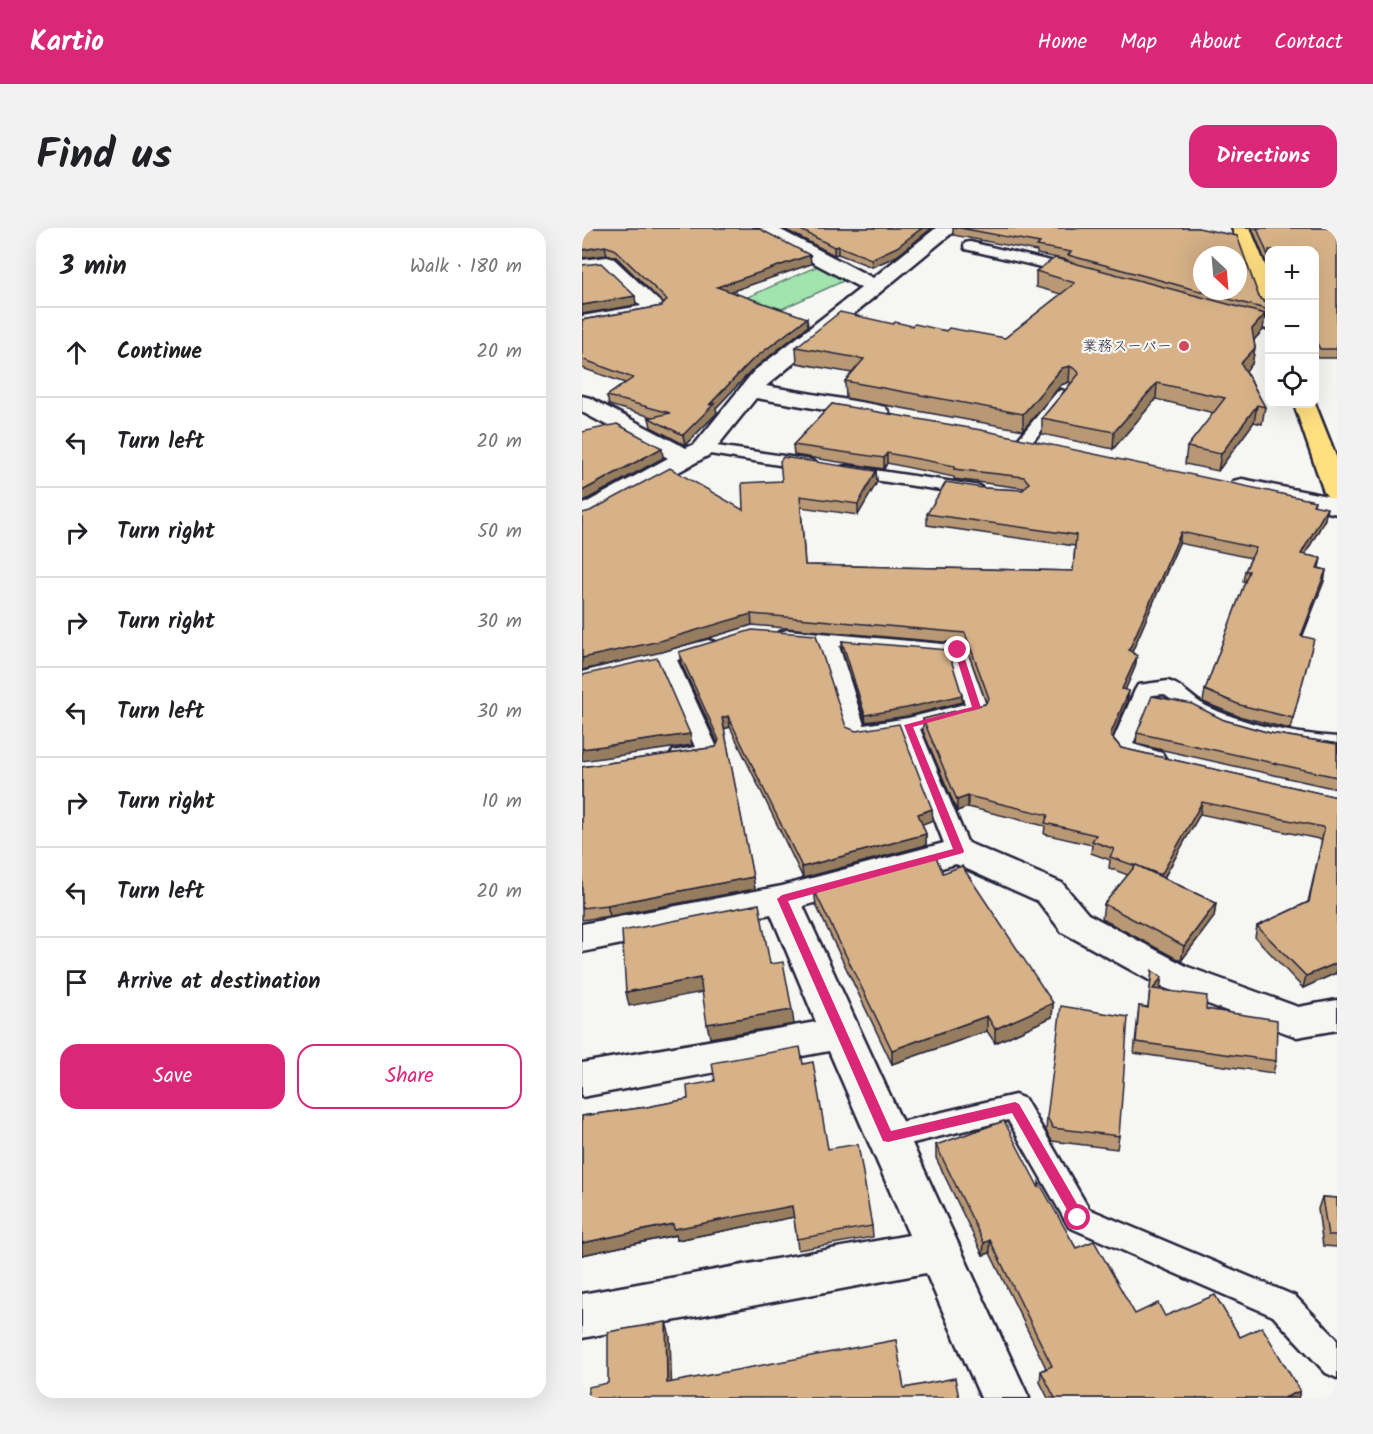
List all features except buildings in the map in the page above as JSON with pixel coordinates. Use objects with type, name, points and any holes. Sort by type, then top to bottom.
[{"type":"main road","points":[[1237,233],[1267,300]]},
{"type":"main road","points":[[1306,408],[1337,490]]},
{"type":"street","points":[[762,228],[875,286]]},
{"type":"street","points":[[582,515],[695,453],[762,376],[931,239],[949,228]]},
{"type":"street","points":[[582,266],[607,263],[656,309],[582,322]]},
{"type":"street","points":[[752,390],[901,416]]},
{"type":"street","points":[[582,403],[611,419],[695,453]]},
{"type":"street","points":[[582,427],[611,419]]},
{"type":"street","points":[[1221,482],[1337,506]]},
{"type":"street","points":[[582,938],[782,899],[959,851],[1050,892],[1075,923],[1175,977],[1296,1022],[1337,1015]]},
{"type":"street","points":[[782,899],[1005,1398]]},
{"type":"street","points":[[582,1080],[840,1033]]},
{"type":"street","points":[[582,1316],[940,1250]]},
{"type":"lane","points":[[970,246],[1089,275]]},
{"type":"lane","points":[[1226,312],[1265,325]]},
{"type":"lane","points":[[1025,441],[1068,389]]},
{"type":"lane","points":[[695,453],[994,492]]},
{"type":"lane","points":[[763,634],[958,650],[977,708],[908,725],[856,733],[827,640]]},
{"type":"lane","points":[[582,678],[731,640]]},
{"type":"lane","points":[[662,759],[708,752],[667,658]]},
{"type":"lane","points":[[1171,762],[1128,752],[1122,745],[1145,690],[1168,687],[1195,710],[1243,726],[1313,743],[1337,744]]},
{"type":"lane","points":[[908,725],[959,851]]},
{"type":"lane","points":[[888,1137],[1015,1107],[1078,1218],[1284,1306],[1337,1362]]},
{"type":"green space","points":[[820,265],[852,277],[773,313],[741,300]]},
{"type":"place","name":"業務スーパー","points":[[1184,346]]},
{"type":"route","points":[[958,650],[977,708],[908,725],[959,851],[782,899],[888,1137],[1015,1107],[1078,1218]]}]
